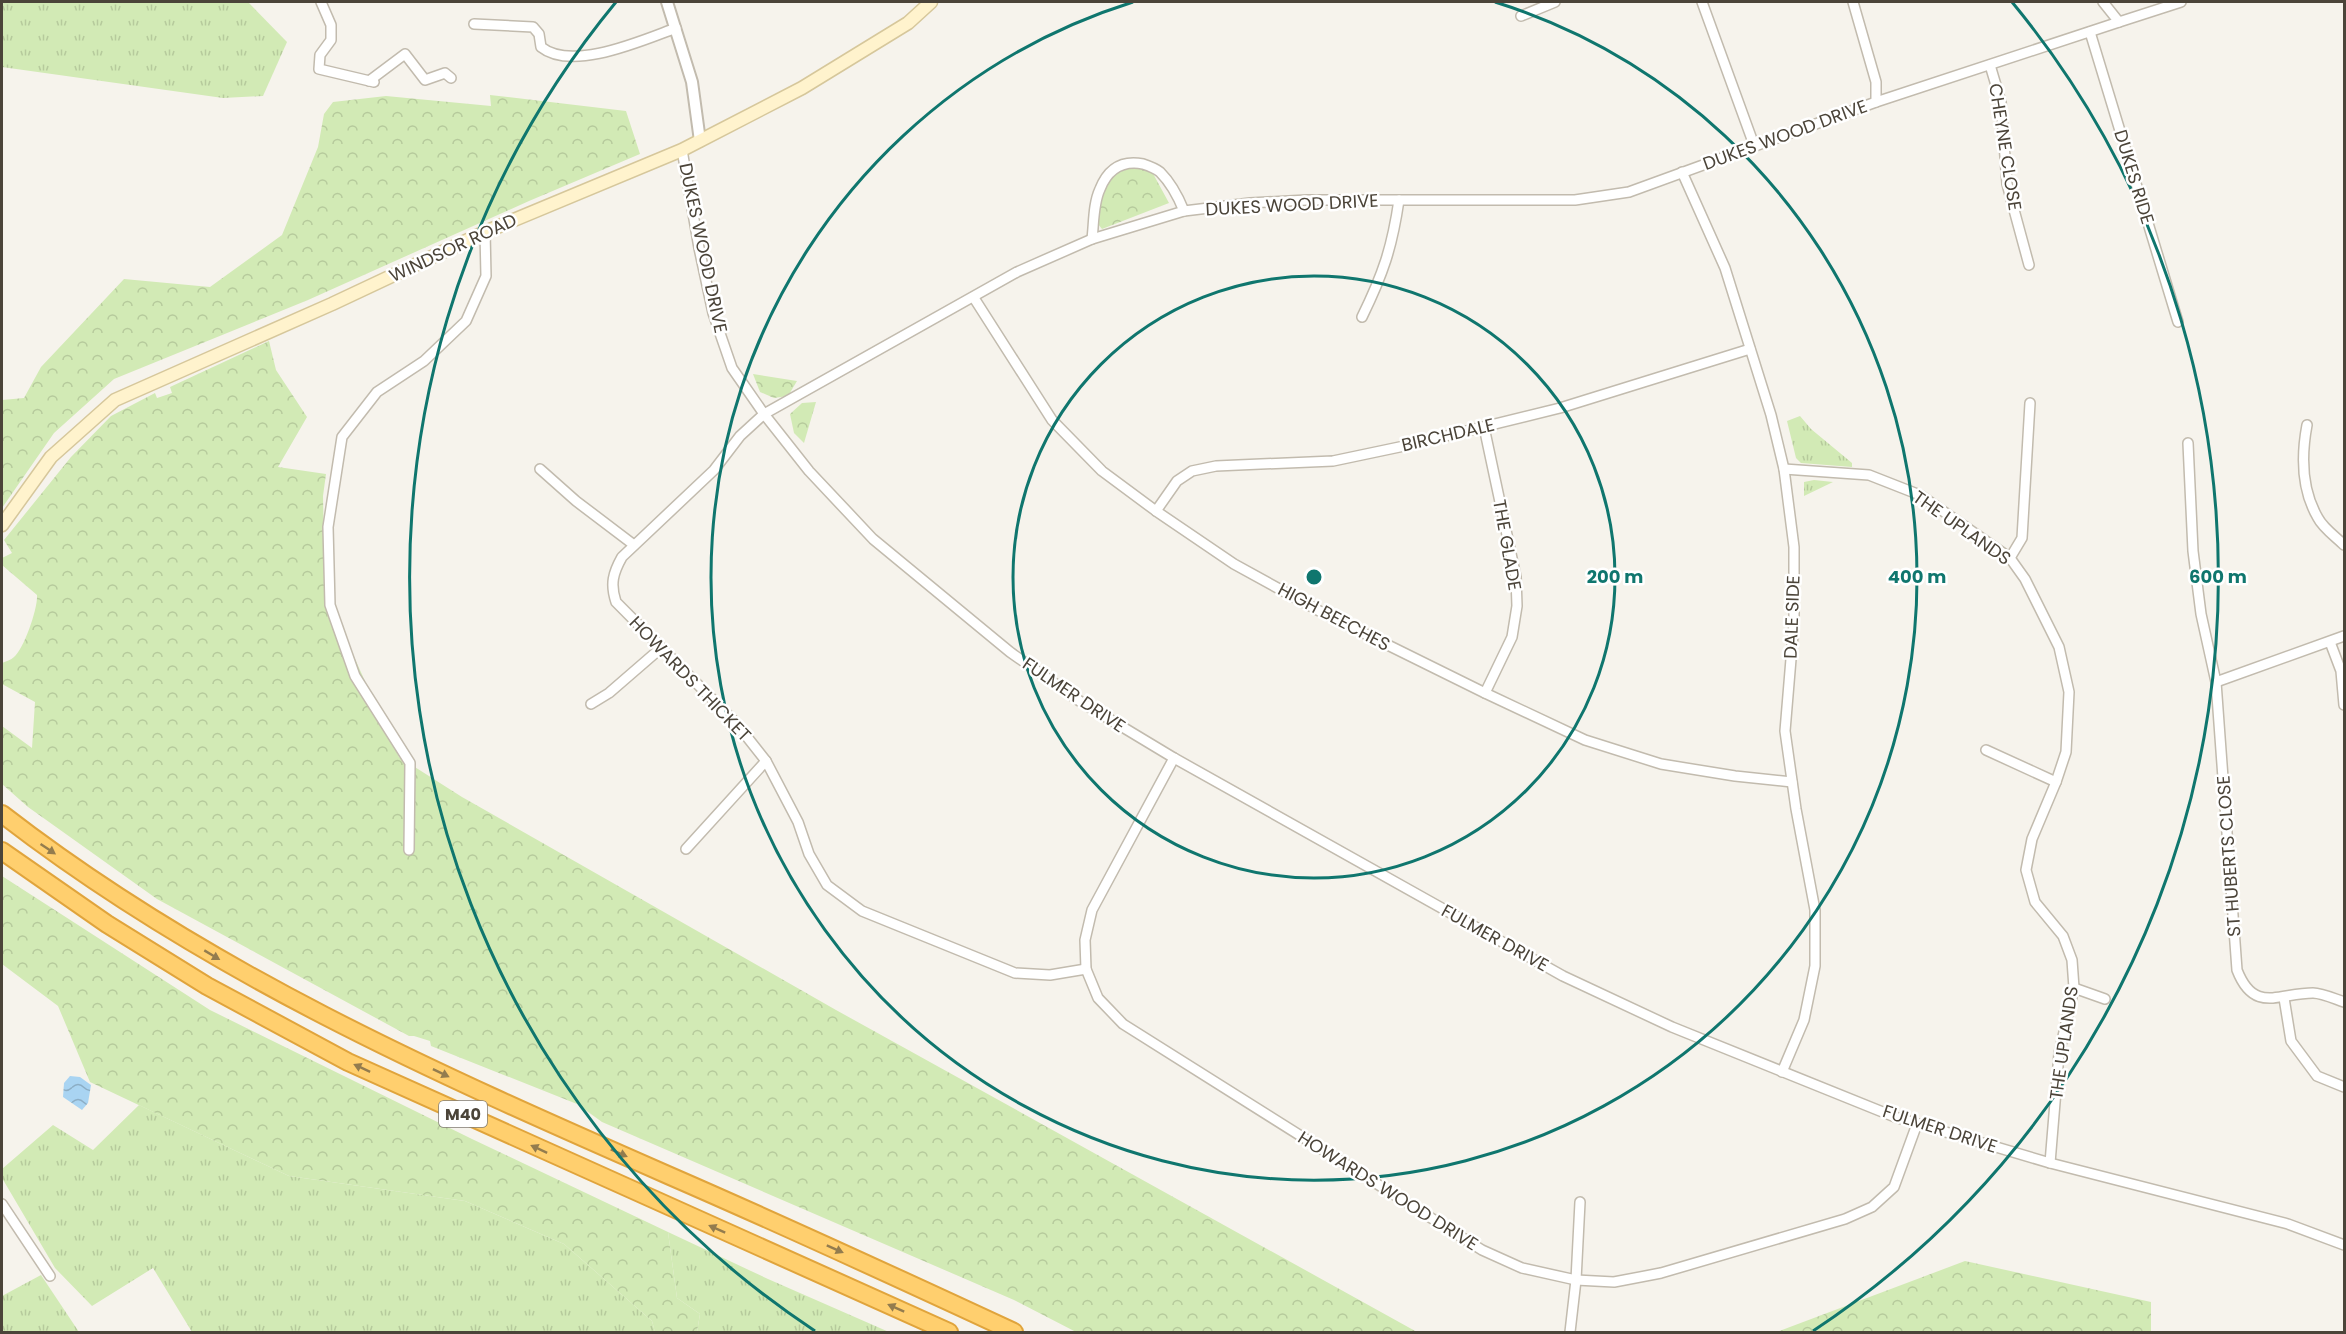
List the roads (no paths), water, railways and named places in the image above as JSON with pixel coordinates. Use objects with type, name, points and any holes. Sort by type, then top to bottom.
[{"type":"highway","name":"M40","points":[[2,814],[133,907],[220,960],[323,1017],[473,1089],[782,1225],[1014,1332]]},
{"type":"highway","name":"M40","points":[[2,850],[107,924],[207,986],[348,1062],[949,1332]]},
{"type":"main road","name":"WINDSOR ROAD","points":[[2,525],[51,457],[115,399],[332,304],[485,232],[682,150],[802,88],[908,23],[931,2]]},
{"type":"street","points":[[322,2],[331,25],[331,40],[320,55],[319,69],[371,81],[405,54],[425,80],[445,73],[451,78]]},
{"type":"street","points":[[667,2],[692,82],[700,141]]},
{"type":"street","points":[[1521,16],[1555,2]]},
{"type":"street","points":[[1702,2],[1754,145]]},
{"type":"street","points":[[1853,2],[1876,82],[1876,102]]},
{"type":"street","points":[[2103,2],[2119,22]]},
{"type":"street","name":"DUKES WOOD DRIVE","points":[[682,150],[713,313],[732,368],[764,414],[1017,272],[1092,239],[1184,211],[1261,202],[1575,200],[1629,192],[1876,102],[2181,2]]},
{"type":"street","points":[[474,24],[533,27],[539,34],[541,47],[548,53],[572,55],[595,55],[676,28]]},
{"type":"street","name":"DUKES RIDE","points":[[2090,32],[2178,322]]},
{"type":"street","name":"CHEYNE CLOSE","points":[[1990,65],[2001,102],[2007,184],[2029,265]]},
{"type":"street","points":[[1092,239],[1095,204],[1099,190],[1107,175],[1116,166],[1127,162],[1158,170],[1176,192],[1184,211]]},
{"type":"street","name":"DALE SIDE","points":[[1682,172],[1725,268],[1771,415],[1784,469],[1794,547],[1794,623],[1785,731],[1815,910],[1815,966],[1804,1020],[1782,1072]]},
{"type":"street","points":[[1362,317],[1381,278],[1393,240],[1399,200]]},
{"type":"street","points":[[409,850],[410,763],[355,676],[330,604],[328,527],[342,437],[376,392],[424,361],[466,321],[486,276],[485,232]]},
{"type":"street","name":"HIGH BEECHES","points":[[974,298],[1052,420],[1102,471],[1234,564],[1323,613],[1585,740],[1661,764],[1735,776],[1792,782]]},
{"type":"street","name":"BIRCHDALE","points":[[1156,511],[1177,482],[1192,471],[1216,466],[1333,461],[1560,408],[1750,349]]},
{"type":"street","points":[[2010,558],[2022,538],[2030,403]]},
{"type":"street","name":"HOWARDS THICKET","points":[[764,414],[740,436],[714,470],[622,557],[613,573],[611,589],[616,602],[736,723],[766,761],[798,822],[809,854],[827,885],[862,911],[1015,974],[1050,975],[1086,969]]},
{"type":"street","name":"FULMER DRIVE","points":[[764,414],[809,471],[873,539],[1010,652],[1081,702],[1174,758],[1563,976],[1672,1028],[1917,1124],[2050,1163],[2288,1224],[2344,1245]]},
{"type":"street","points":[[2307,425],[2303,448],[2304,479],[2318,519],[2344,545]]},
{"type":"street","name":"THE GLADE","points":[[1484,427],[1516,577],[1517,606],[1512,637],[1485,693]]},
{"type":"street","name":"ST HUBERTS CLOSE","points":[[2188,443],[2193,551],[2201,614],[2217,682],[2237,970],[2248,991],[2263,998],[2284,998],[2314,992],[2344,1002]]},
{"type":"street","points":[[540,469],[576,501],[634,545]]},
{"type":"street","name":"THE UPLANDS","points":[[1784,469],[1869,475],[1920,495],[2010,558],[2025,579],[2059,647],[2069,692],[2066,752],[2032,838],[2026,870],[2035,902],[2062,936],[2072,960],[2074,988],[2059,1054],[2050,1163]]},
{"type":"street","points":[[2217,682],[2344,636]]},
{"type":"street","points":[[2330,642],[2341,671],[2344,705]]},
{"type":"street","points":[[591,704],[609,693],[661,648]]},
{"type":"street","points":[[1986,750],[2056,782]]},
{"type":"street","name":"HOWARDS WOOD DRIVE","points":[[1174,758],[1092,910],[1084,940],[1086,969],[1098,998],[1123,1024],[1482,1250],[1522,1268],[1576,1280],[1614,1282],[1661,1273],[1845,1219],[1872,1208],[1894,1187],[1917,1124]]},
{"type":"street","points":[[686,849],[766,761]]},
{"type":"street","points":[[2074,988],[2104,999]]},
{"type":"street","points":[[2284,998],[2292,1041],[2317,1076],[2344,1087]]},
{"type":"street","points":[[1570,1332],[1576,1280],[1580,1202]]},
{"type":"street","points":[[2,1204],[50,1275]]},
{"type":"water","points":[[70,1076],[80,1077],[91,1085],[88,1103],[82,1110],[63,1097],[64,1083]]}]
